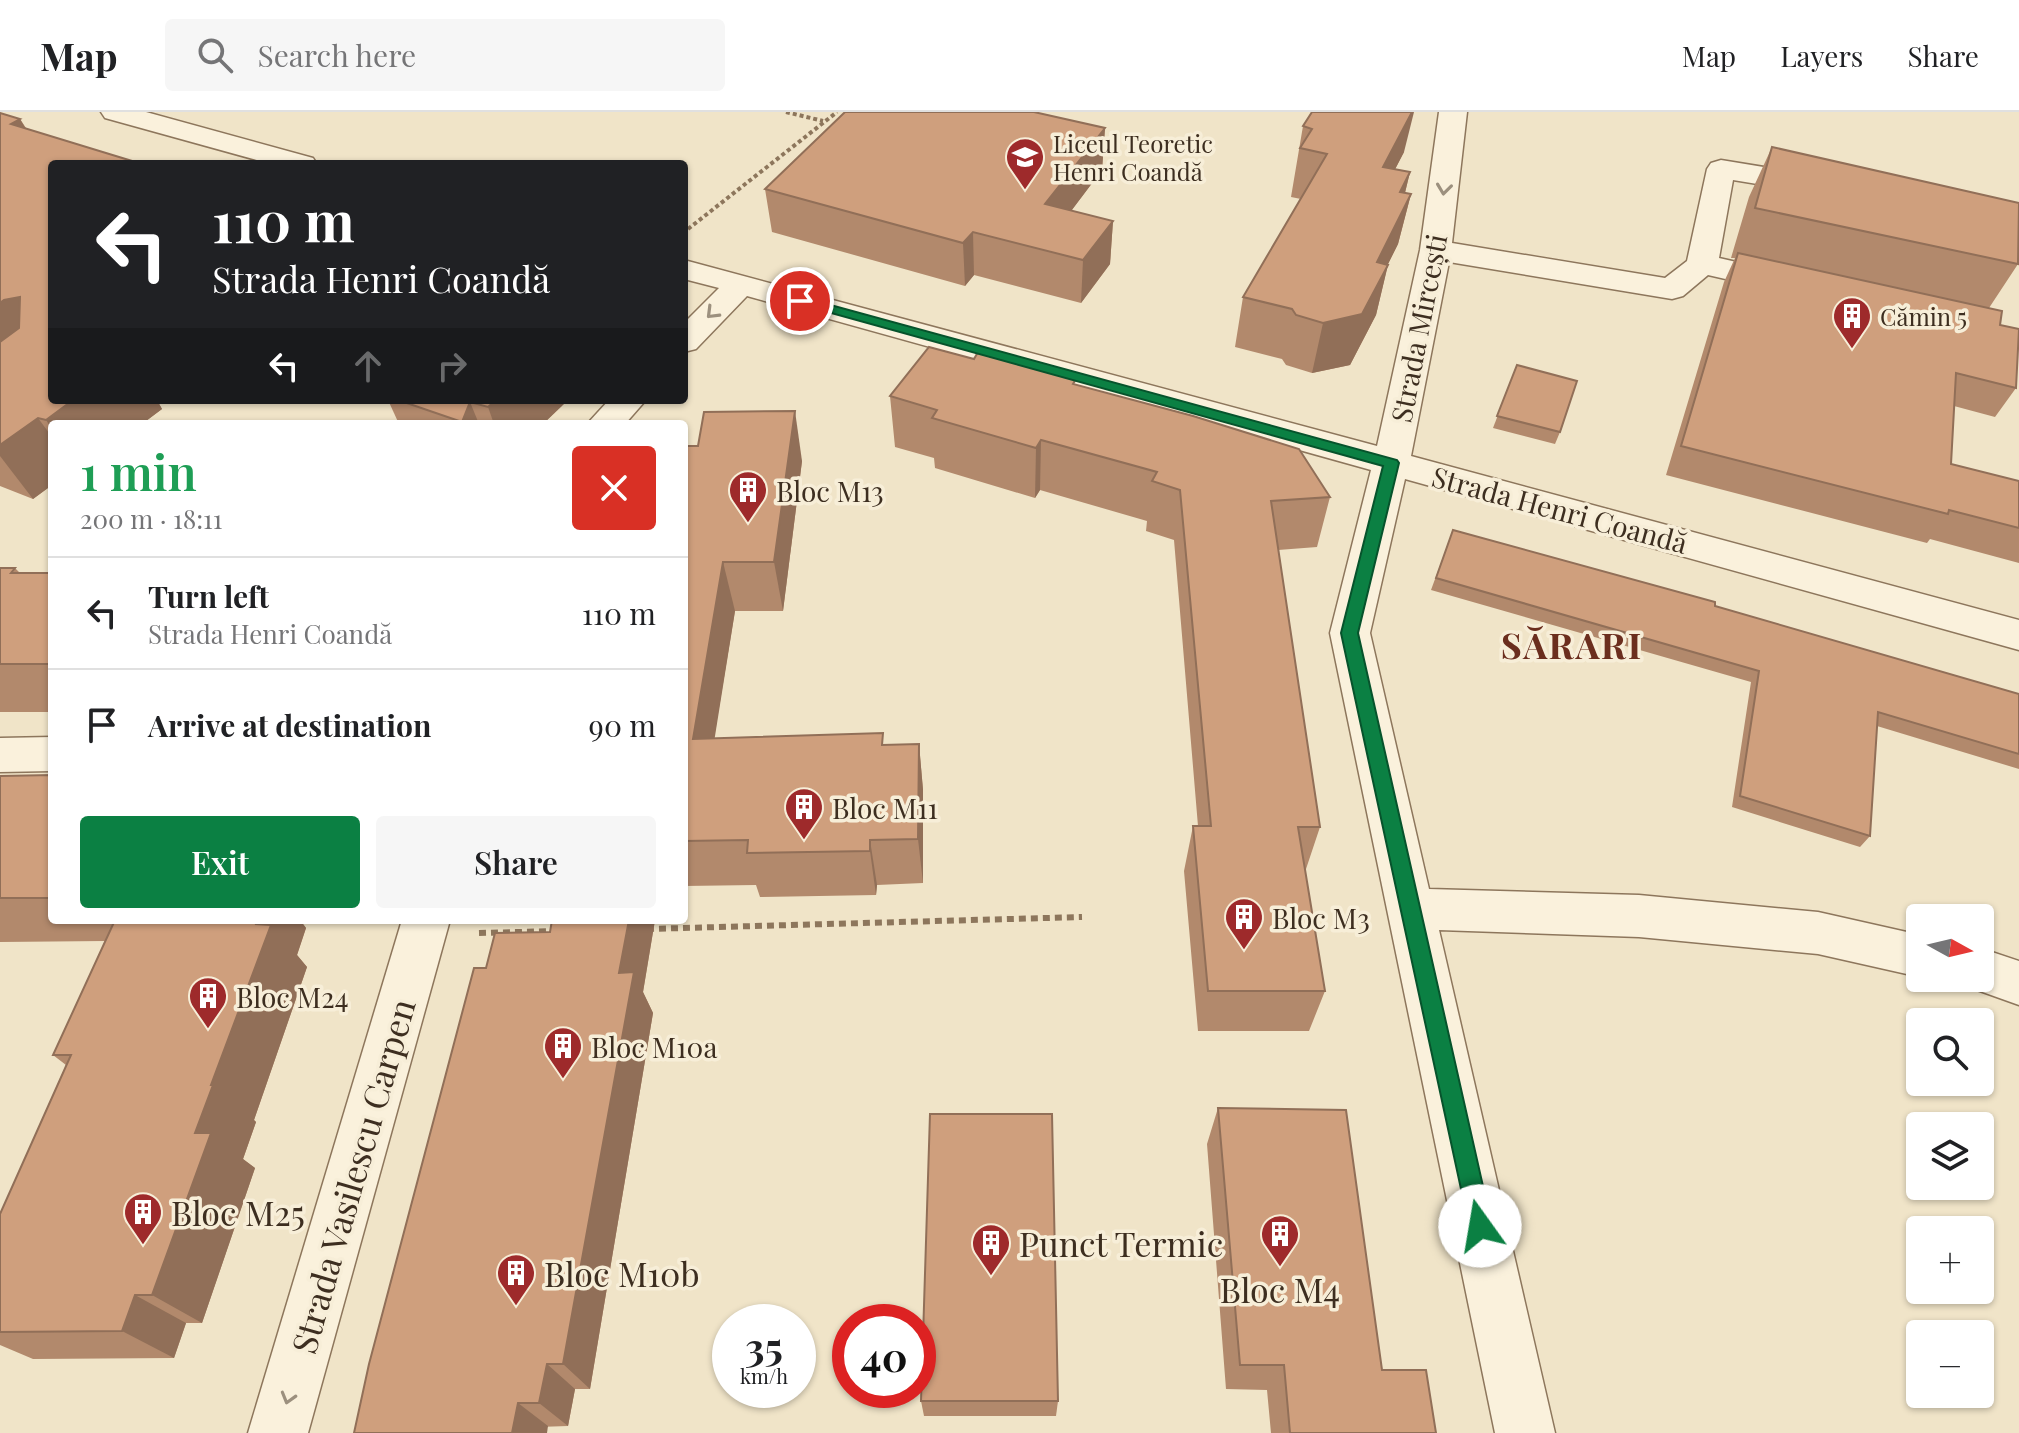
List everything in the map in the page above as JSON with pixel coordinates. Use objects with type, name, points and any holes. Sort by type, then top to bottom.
[{"type":"street","points":[[115,112],[289,160]]},
{"type":"street","points":[[224,142],[235,112]]},
{"type":"street","name":"Strada Mircești","points":[[1453,112],[1436,250],[1391,463],[1350,633],[1525,1433]]},
{"type":"street","points":[[1436,250],[1672,289],[1702,264],[1721,169],[1846,189]]},
{"type":"street","points":[[1702,264],[1823,291]]},
{"type":"street","name":"Strada Henri Coandă","points":[[688,270],[2019,635]]},
{"type":"street","points":[[688,338],[741,284]]},
{"type":"street","points":[[609,420],[625,404]]},
{"type":"street","points":[[0,755],[48,754]]},
{"type":"street","points":[[1410,908],[1505,914],[1639,916],[1818,933],[1906,953]]},
{"type":"street","name":"Strada Vasilescu Carpen","points":[[278,1433],[424,927]]},
{"type":"street","points":[[1994,975],[2019,983]]},
{"type":"path","points":[[786,112],[824,122]]},
{"type":"path","points":[[688,229],[837,112]]},
{"type":"path","points":[[642,929],[1082,917]]},
{"type":"path","points":[[424,927],[563,931]]},
{"type":"building","points":[[845,112],[1034,112],[1105,128],[1045,204],[1113,221],[1083,260],[973,232],[963,243],[765,189]]},
{"type":"building","points":[[1312,112],[1412,112],[1383,167],[1410,172],[1400,192],[1411,194],[1377,262],[1388,265],[1362,314],[1323,323],[1296,315],[1292,309],[1243,297],[1327,154],[1300,148],[1312,129],[1303,126]]},
{"type":"building","points":[[0,113],[20,119],[11,124],[129,160],[48,160],[48,404],[68,404],[46,420],[38,418],[0,445],[0,342],[19,328],[20,297],[0,303]]},
{"type":"building","points":[[1772,147],[2019,203],[2018,264],[1755,208]]},
{"type":"building","points":[[1738,253],[2002,311],[2000,325],[2019,329],[2016,388],[1956,373],[1951,464],[2019,481],[2019,528],[1949,510],[1948,514],[1681,446]]},
{"type":"building","points":[[929,347],[974,359],[978,352],[1076,379],[1073,384],[1193,416],[1299,449],[1330,497],[1271,501],[1320,827],[1298,827],[1325,991],[1208,991],[1193,826],[1211,826],[1180,490],[1152,481],[1157,472],[1041,440],[1036,448],[932,418],[937,410],[890,396]]},
{"type":"building","points":[[1517,365],[1577,381],[1560,432],[1497,416]]},
{"type":"building","points":[[410,404],[469,404],[463,420]]},
{"type":"building","points":[[795,411],[774,562],[723,562],[693,739],[883,733],[882,745],[919,744],[918,839],[870,840],[870,851],[747,853],[748,840],[688,841],[688,446],[698,446],[704,412]]},
{"type":"building","points":[[1453,530],[1715,602],[1715,606],[2019,694],[2019,754],[1878,712],[1870,836],[1740,796],[1759,671],[1436,578]]},
{"type":"building","points":[[0,568],[15,568],[11,573],[48,573],[48,664],[0,664]]},
{"type":"building","points":[[48,775],[48,898],[0,898],[0,776]]},
{"type":"building","points":[[113,924],[271,925],[195,1133],[211,1133],[152,1295],[135,1295],[122,1331],[0,1332],[0,1214],[71,1055],[53,1055]]},
{"type":"building","points":[[551,924],[628,924],[619,973],[634,972],[563,1364],[547,1364],[539,1403],[518,1403],[512,1433],[354,1433],[369,1364],[474,968],[486,968],[495,933],[550,932]]},
{"type":"building","points":[[1218,1108],[1346,1110],[1382,1370],[1426,1370],[1436,1433],[1290,1433],[1284,1365],[1240,1365]]},
{"type":"building","name":"Punct Termic","points":[[930,1114],[1052,1114],[1058,1401],[936,1401],[936,1304],[924,1304]]},
{"type":"place","name":"Liceul Teoretic Henri Coandă","points":[[1025,191]]},
{"type":"place","name":"Cămin 5","points":[[1852,350]]},
{"type":"place","name":"Bloc M13","points":[[748,524]]},
{"type":"place","name":"Bloc M11","points":[[804,841]]},
{"type":"place","name":"Bloc M3","points":[[1244,951]]},
{"type":"place","name":"Bloc M24","points":[[208,1030]]},
{"type":"place","name":"Bloc M10a","points":[[563,1080]]},
{"type":"place","name":"Bloc M25","points":[[143,1246]]},
{"type":"place","name":"Bloc M4","points":[[1280,1268]]},
{"type":"place","name":"Punct Termic","points":[[991,1277]]},
{"type":"place","name":"Bloc M10b","points":[[516,1307]]},
{"type":"district","name":"SĂRARI","points":[[1572,644]]},
{"type":"route","points":[[800,301],[1391,463],[1350,633],[1480,1226]]}]
